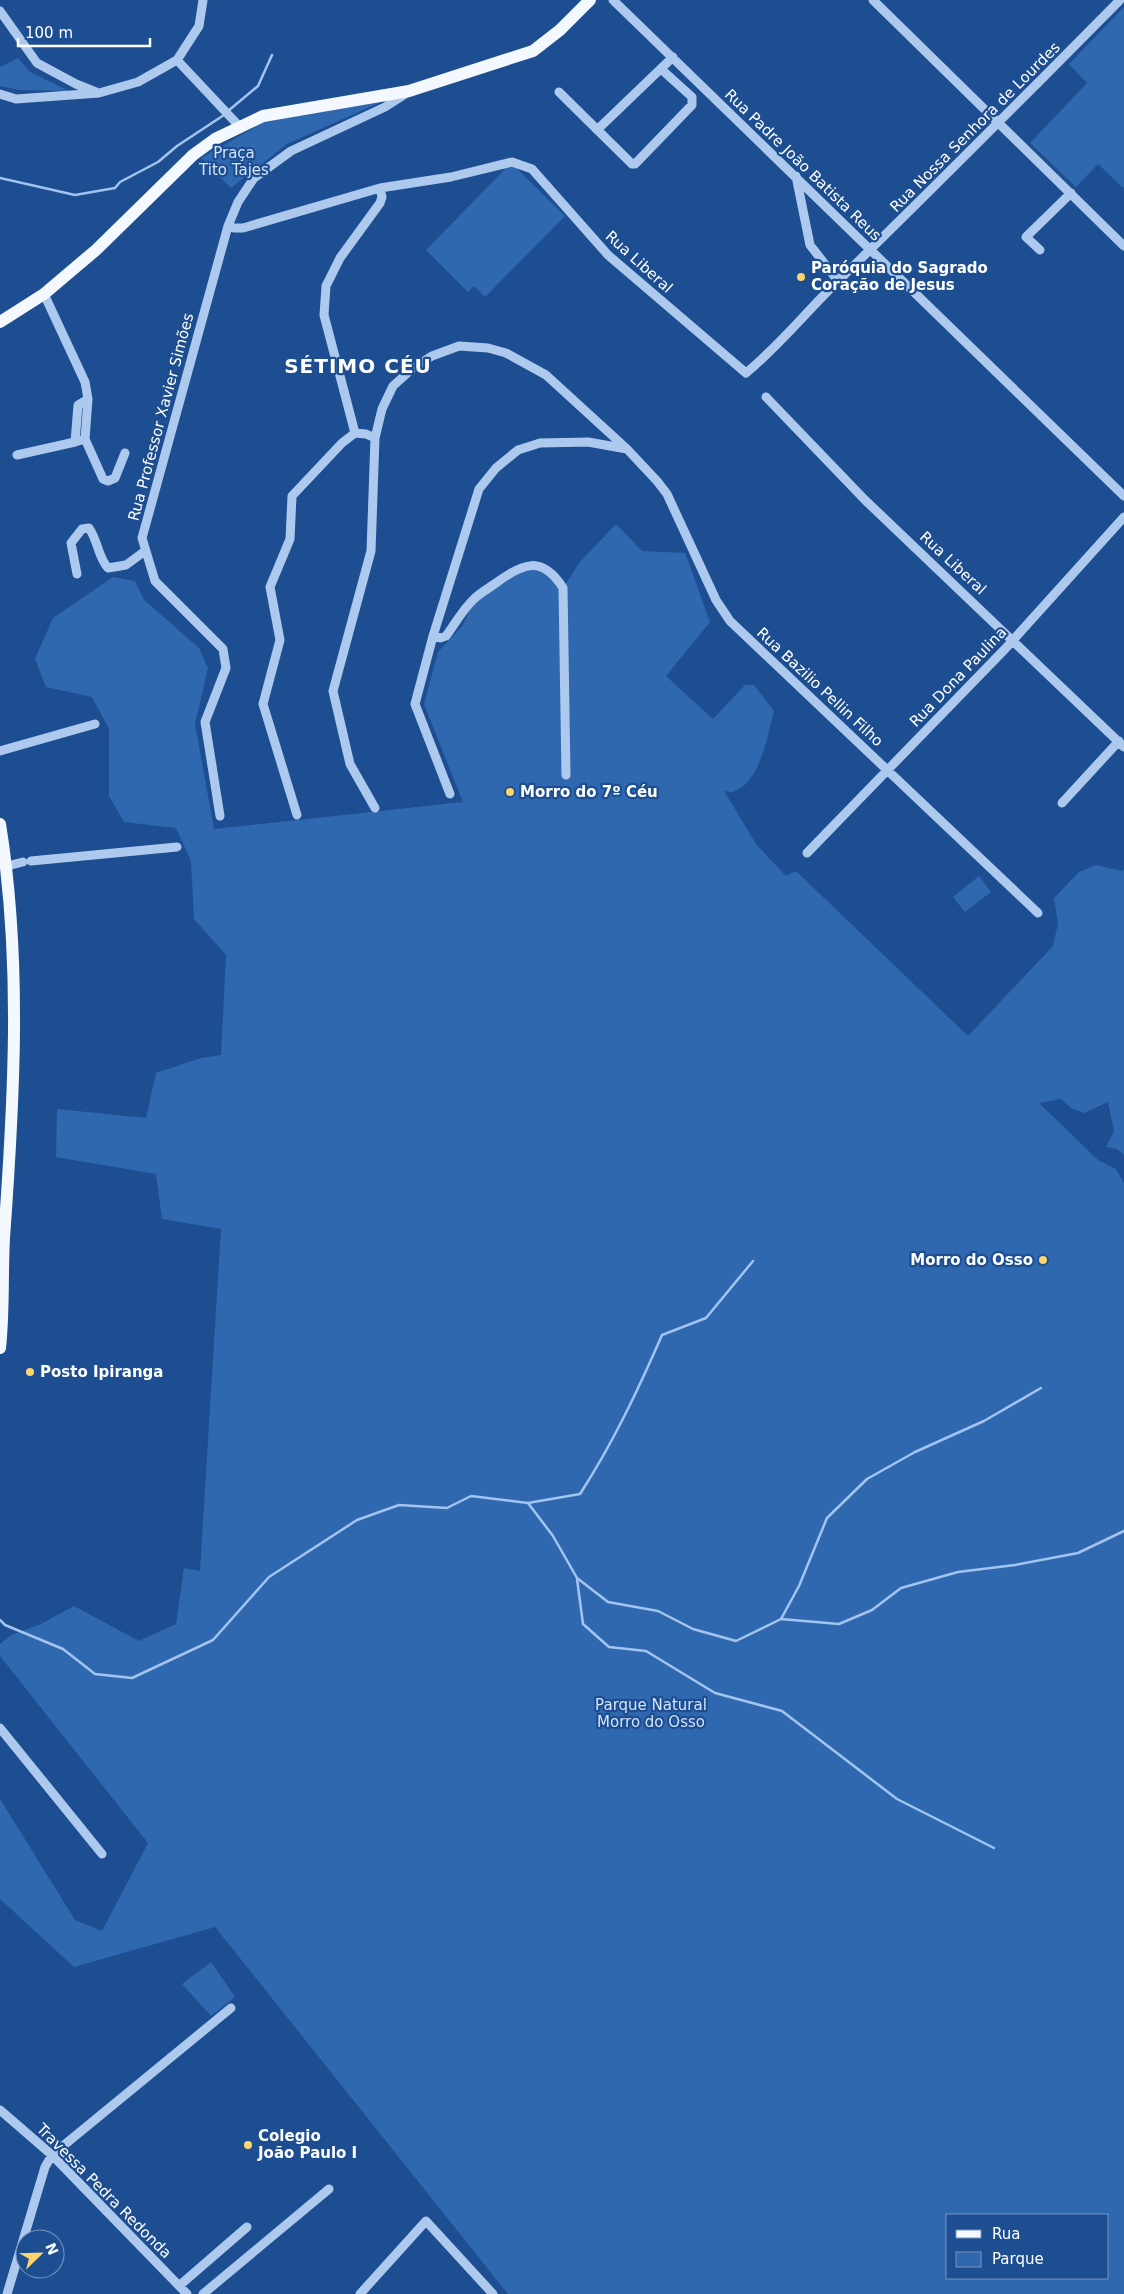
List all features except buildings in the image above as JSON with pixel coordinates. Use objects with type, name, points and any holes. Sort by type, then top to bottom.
[{"type":"main road","points":[[0,322],[44,294],[96,250],[193,155],[237,124],[263,116],[409,91],[533,51],[560,30],[590,0]]},
{"type":"main road","points":[[0,824],[7,866],[14,968],[13,1086],[0,1348]]},
{"type":"street","points":[[0,94],[16,99],[99,93],[138,82],[177,60],[199,26],[203,0]]},
{"type":"street","name":"Rua Padre João Batista Reus","points":[[613,0],[1124,496]]},
{"type":"street","points":[[873,0],[1124,246]]},
{"type":"street","name":"Rua Nossa Senhora de Lourdes","points":[[746,373],[765,357],[838,281],[999,123],[1120,0]]},
{"type":"street","points":[[0,12],[37,63],[76,84],[99,93]]},
{"type":"street","points":[[597,130],[673,57]]},
{"type":"street","points":[[177,60],[237,124]]},
{"type":"street","points":[[559,92],[632,164],[638,162],[692,105],[692,98],[660,69]]},
{"type":"street","name":"Rua Professor Xavier Simões","points":[[220,816],[205,721],[226,666],[223,650],[154,582],[142,538],[228,226],[238,202],[254,178],[291,151],[385,107],[409,91]]},
{"type":"street","name":"Rua Liberal","points":[[380,188],[451,177],[512,162],[522,164],[532,170],[608,255],[746,373]]},
{"type":"street","points":[[796,176],[810,245],[825,267],[838,281]]},
{"type":"street","points":[[228,226],[243,228],[380,188],[382,197],[380,204],[340,258],[326,286],[324,315],[355,434]]},
{"type":"street","points":[[1040,250],[1026,237],[1071,194]]},
{"type":"street","points":[[44,294],[85,382],[88,399],[85,439],[103,479],[108,481],[114,478],[125,453]]},
{"type":"street","name":"Rua Bazilio Pellin Filho","points":[[375,808],[350,764],[333,690],[371,551],[375,438],[382,409],[393,386],[413,368],[432,356],[459,346],[488,348],[506,353],[546,375],[627,449],[657,480],[667,494],[716,600],[730,621],[1038,913]]},
{"type":"street","name":"Rua Liberal","points":[[766,396],[865,500],[1121,744]]},
{"type":"street","points":[[75,442],[78,404],[88,399]]},
{"type":"street","points":[[297,815],[263,704],[280,640],[270,587],[290,538],[293,495],[342,443],[355,434],[366,434],[375,438]]},
{"type":"street","points":[[18,455],[85,439]]},
{"type":"street","points":[[450,794],[415,704],[433,636],[479,490],[496,468],[518,450],[540,443],[588,442],[627,449]]},
{"type":"street","name":"Rua Dona Paulina","points":[[807,853],[1014,640],[1124,517]]},
{"type":"street","points":[[77,574],[71,543],[82,528],[89,528],[96,537],[103,562],[108,568],[126,565],[145,551]]},
{"type":"street","points":[[433,636],[440,638],[446,636],[473,599],[515,569],[538,566],[548,569],[556,576],[563,588],[566,774]]},
{"type":"street","points":[[0,751],[95,724]]},
{"type":"street","points":[[1062,803],[1121,744]]},
{"type":"street","points":[[7,866],[27,862],[177,847]]},
{"type":"street","points":[[0,1728],[102,1854]]},
{"type":"street","points":[[7,2294],[45,2167],[52,2155],[231,2008]]},
{"type":"street","name":"Travessa Pedra Redonda","points":[[0,2110],[52,2155],[187,2294]]},
{"type":"street","points":[[203,2294],[329,2189]]},
{"type":"street","points":[[360,2294],[426,2221],[493,2294]]},
{"type":"street","points":[[179,2286],[247,2227]]},
{"type":"green space","points":[[1124,7],[1124,187],[1098,164],[1076,187],[1030,143],[1087,83],[1069,64]]},
{"type":"green space","points":[[18,58],[30,72],[69,91],[19,90],[0,86],[0,67]]},
{"type":"green space","name":"Praça Tito Tajes","points":[[381,102],[287,144],[231,188],[201,158],[266,121]]},
{"type":"green space","points":[[511,163],[565,216],[485,297],[474,286],[468,292],[426,250]]},
{"type":"green space","name":"Parque Natural Morro do Osso","points":[[616,524],[642,551],[685,553],[710,622],[666,676],[713,719],[745,685],[754,685],[774,711],[762,756],[751,778],[744,786],[735,791],[724,791],[756,844],[786,876],[796,871],[968,1036],[1053,946],[1058,923],[1054,898],[1079,872],[1096,865],[1122,871],[1124,869],[1124,1155],[1117,1149],[1106,1147],[1114,1131],[1108,1102],[1084,1113],[1071,1108],[1061,1099],[1039,1103],[1098,1160],[1116,1169],[1124,1183],[1124,2294],[508,2294],[215,1927],[74,1967],[0,1899],[0,1799],[75,1920],[102,1931],[148,1843],[0,1656],[0,1644],[11,1635],[41,1624],[74,1606],[139,1641],[176,1624],[184,1568],[200,1571],[221,1229],[162,1219],[156,1174],[56,1157],[57,1109],[146,1118],[156,1073],[201,1058],[221,1055],[226,955],[194,919],[191,861],[176,828],[124,822],[109,796],[109,729],[92,697],[46,687],[35,659],[53,618],[113,577],[135,581],[144,600],[199,648],[208,668],[195,724],[214,829],[463,802],[424,704],[438,652],[463,625],[473,604],[518,570],[537,568],[563,588],[580,562]]},
{"type":"green space","points":[[979,876],[991,892],[965,912],[953,897]]},
{"type":"green space","points":[[211,1962],[235,1997],[211,2016],[182,1984]]},
{"type":"waterway","points":[[228,111],[258,86],[272,55]]},
{"type":"waterway","points":[[0,178],[75,195],[115,188],[120,182],[158,162],[177,146],[224,115]]},
{"type":"waterway","points":[[528,1503],[580,1494],[624,1416],[662,1335],[706,1318],[753,1261]]},
{"type":"waterway","points":[[0,1620],[5,1625],[63,1649],[95,1674],[132,1678],[213,1640],[269,1577],[357,1520],[399,1505],[447,1508],[471,1496],[528,1503],[553,1536],[577,1578],[608,1602],[658,1611],[693,1629],[736,1641],[781,1619],[799,1586],[827,1518],[867,1479],[915,1452],[984,1421],[1041,1388]]},
{"type":"waterway","points":[[781,1619],[839,1624],[872,1610],[901,1588],[958,1572],[1015,1565],[1078,1553],[1124,1531]]},
{"type":"waterway","points":[[577,1579],[583,1624],[609,1647],[646,1651],[715,1693],[782,1711],[897,1799],[994,1848]]},
{"type":"place","name":"Paróquia do Sagrado Coração de Jesus","points":[[801,277]]},
{"type":"place","name":"Morro do 7º Céu","points":[[510,792]]},
{"type":"place","name":"Morro do Osso","points":[[1043,1260]]},
{"type":"place","name":"Posto Ipiranga","points":[[30,1372]]},
{"type":"place","name":"Colegio João Paulo I","points":[[248,2145]]},
{"type":"district","name":"SÉTIMO CÉU","points":[[358,366]]}]
